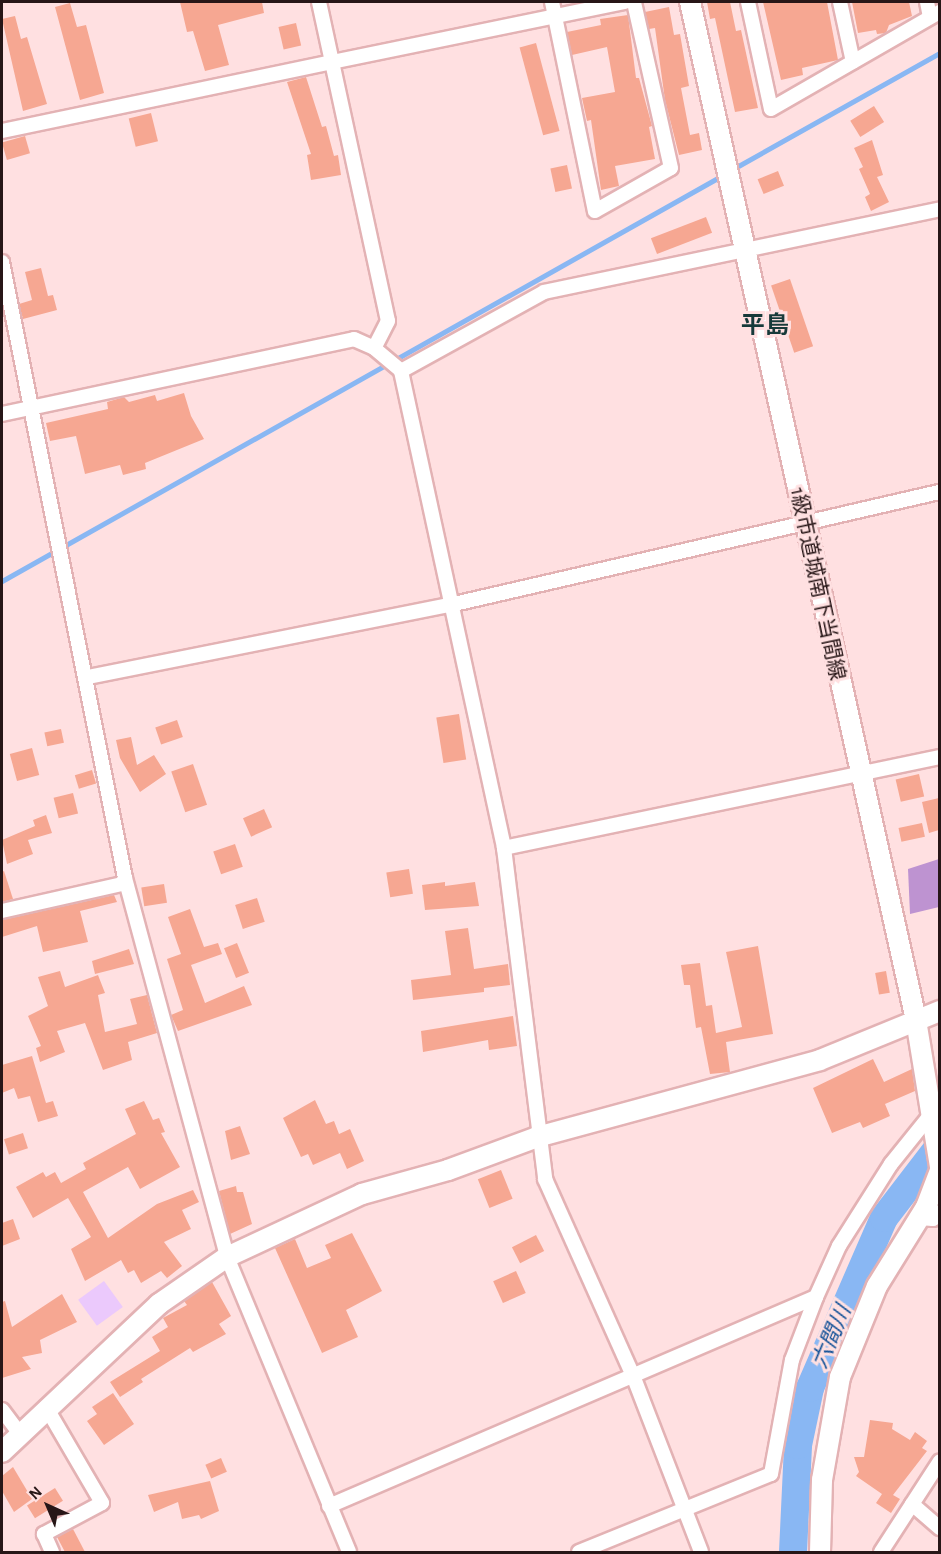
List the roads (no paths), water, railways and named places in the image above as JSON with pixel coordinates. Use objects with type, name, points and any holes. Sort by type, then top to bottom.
[{"type":"street","points":[[319,2],[387,321],[374,348]]},
{"type":"street","points":[[552,2],[595,211],[671,168],[634,2]]},
{"type":"street","points":[[2,131],[625,2]]},
{"type":"street","name":"1級市道城南下当間線","points":[[690,2],[859,772],[916,1020],[939,1168],[934,1190],[877,1287],[840,1377],[822,1480],[820,1552]]},
{"type":"street","points":[[748,2],[771,109],[935,14],[927,2]]},
{"type":"street","points":[[840,2],[853,62]]},
{"type":"street","points":[[401,370],[544,292],[744,252],[939,209]]},
{"type":"street","points":[[2,262],[28,408],[88,676],[125,878],[227,1257],[349,1552]]},
{"type":"street","points":[[2,414],[354,339],[374,348],[401,370],[454,604],[504,848],[537,1137],[545,1179],[634,1378],[681,1508],[701,1552]]},
{"type":"street","points":[[88,676],[454,604],[804,521],[939,492]]},
{"type":"street","points":[[504,848],[939,757]]},
{"type":"street","points":[[2,911],[122,884],[125,878]]},
{"type":"street","points":[[2,1452],[46,1407],[159,1304],[227,1257],[362,1194],[448,1170],[537,1137],[820,1060],[939,1011]]},
{"type":"street","points":[[579,1552],[681,1508],[771,1474],[792,1360],[816,1297],[839,1246],[891,1164],[932,1118]]},
{"type":"street","points":[[919,1218],[933,1219],[939,1212]]},
{"type":"street","points":[[329,1506],[634,1378],[816,1297]]},
{"type":"street","points":[[46,1407],[102,1503],[44,1534],[52,1552]]},
{"type":"street","points":[[2,1410],[20,1434]]},
{"type":"street","points":[[881,1552],[939,1461]]},
{"type":"street","points":[[912,1504],[939,1528]]},
{"type":"waterway","points":[[733,169],[940,53]]},
{"type":"waterway","points":[[2,581],[723,175]]},
{"type":"waterway","name":"六間川","points":[[793,1552],[798,1445],[810,1388],[884,1218],[940,1145]]},
{"type":"district","name":"平島","points":[[765,327]]}]
